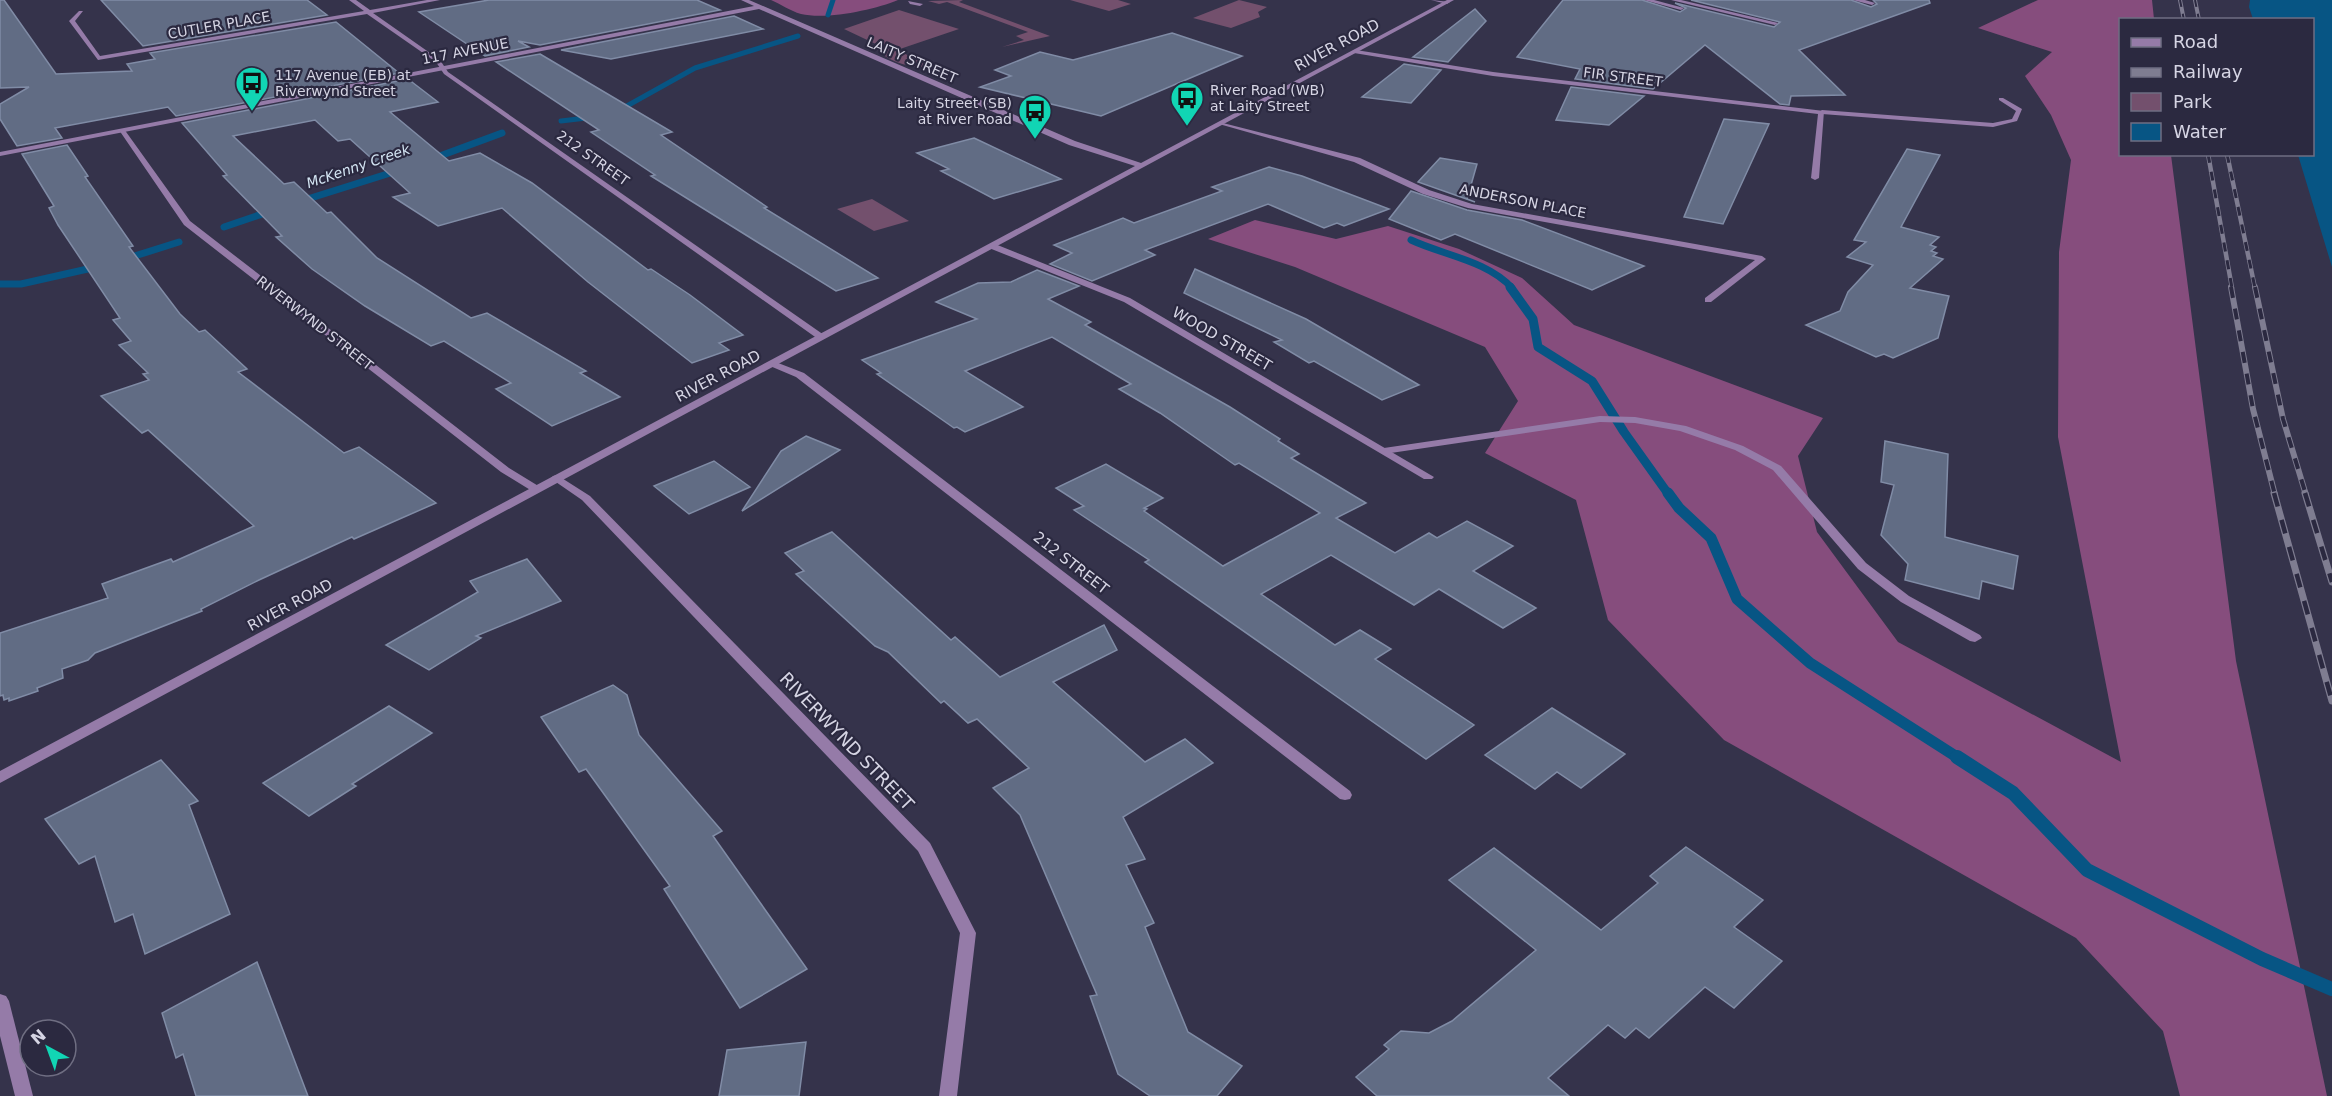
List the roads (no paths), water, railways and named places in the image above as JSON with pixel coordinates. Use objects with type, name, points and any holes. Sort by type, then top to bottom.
[{"type":"street","name":"212 STREET","points":[[352,0],[443,68],[449,75],[821,337]]},
{"type":"street","name":"CUTLER PLACE","points":[[81,12],[72,21],[98,58],[437,0]]},
{"type":"street","name":"LAITY STREET","points":[[744,0],[1072,143],[1139,165]]},
{"type":"street","points":[[1434,0],[1449,1]]},
{"type":"street","points":[[1647,0],[1733,20]]},
{"type":"street","points":[[1674,0],[1775,23]]},
{"type":"street","points":[[1856,0],[1872,3]]},
{"type":"street","name":"RIVER ROAD","points":[[0,778],[1139,165],[1449,1]]},
{"type":"street","points":[[910,2],[921,4]]},
{"type":"street","name":"117 AVENUE","points":[[0,154],[759,7]]},
{"type":"street","name":"FIR STREET","points":[[1356,52],[1493,75],[1822,112],[1993,124],[2015,120],[2020,110],[2001,99]]},
{"type":"street","points":[[1815,178],[1822,112]]},
{"type":"street","name":"ANDERSON PLACE","points":[[1221,123],[1357,160],[1426,192],[1460,203],[1762,259],[1708,300]]},
{"type":"street","name":"RIVERWYND STREET","points":[[122,130],[187,223],[505,470],[536,489]]},
{"type":"street","name":"WOOD STREET","points":[[992,246],[1127,300],[1428,477]]},
{"type":"street","name":"212 STREET","points":[[773,363],[800,375],[1345,795]]},
{"type":"street","points":[[1384,451],[1600,418],[1635,420],[1682,428],[1712,437],[1777,468],[1862,566],[1905,598],[1975,638]]},
{"type":"street","name":"RIVERWYND STREET","points":[[556,478],[586,498],[924,847],[969,933],[948,1096]]},
{"type":"street","points":[[0,1001],[24,1096]]},
{"type":"water","points":[[2250,0],[2332,0],[2332,267],[2298,156],[2314,156],[2314,18],[2253,18],[2249,7]]},
{"type":"waterway","name":"McKenny Creek","points":[[828,15],[833,0]]},
{"type":"waterway","name":"McKenny Creek","points":[[616,112],[695,68],[798,36]]},
{"type":"waterway","name":"McKenny Creek","points":[[561,121],[595,117]]},
{"type":"waterway","name":"McKenny Creek","points":[[429,160],[502,133]]},
{"type":"waterway","name":"McKenny Creek","points":[[298,202],[400,170]]},
{"type":"waterway","name":"McKenny Creek","points":[[224,227],[274,210]]},
{"type":"waterway","points":[[1411,240],[1491,271],[1512,288]]},
{"type":"waterway","name":"McKenny Creek","points":[[122,260],[179,242]]},
{"type":"waterway","name":"McKenny Creek","points":[[0,284],[21,284],[101,266]]},
{"type":"waterway","points":[[1510,287],[1533,319],[1538,347],[1592,381],[1624,432],[1669,495]]},
{"type":"waterway","points":[[1668,493],[1679,508],[1711,538],[1737,599],[1810,663],[1960,759]]},
{"type":"waterway","points":[[1957,757],[2013,793],[2087,870],[2262,959],[2332,989]]},
{"type":"railway","points":[[2180,0],[2184,18]]},
{"type":"railway","points":[[2195,0],[2199,18]]},
{"type":"railway","points":[[2208,156],[2232,288]]},
{"type":"railway","points":[[2227,156],[2255,288]]},
{"type":"railway","points":[[2231,287],[2253,409],[2275,495]]},
{"type":"railway","points":[[2255,287],[2283,419],[2306,495]]},
{"type":"railway","points":[[2274,493],[2332,701]]},
{"type":"railway","points":[[2305,493],[2332,582]]},
{"type":"place","name":"117 Avenue (EB) at Riverwynd Street","points":[[252,112]]},
{"type":"place","name":"River Road (WB) at Laity Street","points":[[1187,127]]},
{"type":"place","name":"Laity Street (SB) at River Road","points":[[1035,140]]}]
